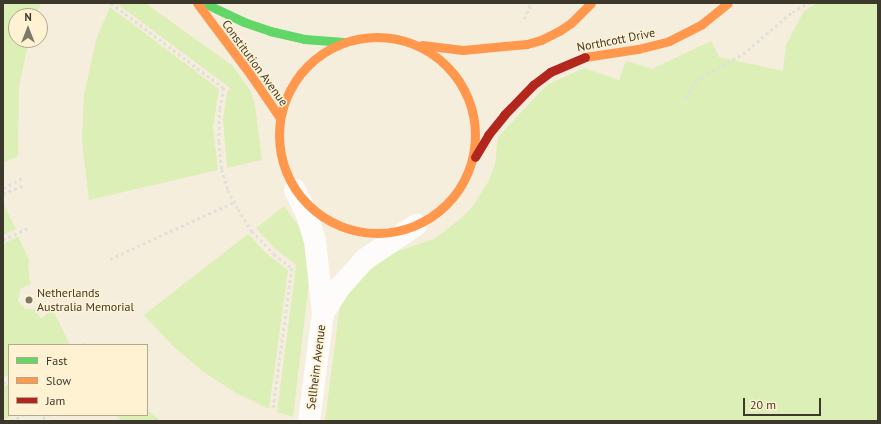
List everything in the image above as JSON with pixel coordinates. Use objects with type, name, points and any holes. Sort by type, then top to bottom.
[{"type":"street","name":"Constitution Avenue","points":[[197,3],[250,74],[280,118]]},
{"type":"street","name":"Constitution Avenue","points":[[204,3],[244,22],[270,32],[304,39],[345,42]]},
{"type":"street","name":"Northcott Drive","points":[[413,44],[454,50],[494,48],[527,44],[541,40],[559,31],[571,23],[592,3]]},
{"type":"street","name":"Northcott Drive","points":[[471,164],[488,135],[498,122],[524,94],[550,72],[584,57],[638,49],[669,41],[702,24],[728,3]]},
{"type":"street","points":[[375,37],[390,38],[413,44],[432,53],[444,63],[463,86],[473,114],[476,129],[475,144],[471,164],[461,186],[452,198],[429,218],[416,225],[387,232],[356,231],[329,220],[305,202],[296,190],[283,163],[278,133],[280,118],[289,90],[307,65],[332,48],[345,42],[375,37]]},
{"type":"street","name":"Sellheim Avenue","points":[[296,190],[307,215],[315,241],[323,313],[309,421]]},
{"type":"street","name":"Sellheim Avenue","points":[[323,313],[340,287],[364,260],[416,225]]},
{"type":"path","points":[[111,3],[224,88],[220,109],[219,147],[224,177],[234,202],[252,231],[274,254],[292,268],[273,411]]},
{"type":"path","points":[[685,99],[695,83],[701,77],[743,54],[792,12],[809,3]]},
{"type":"path","points":[[3,188],[23,178]]},
{"type":"path","points":[[3,194],[24,185]]},
{"type":"path","points":[[110,259],[234,202]]},
{"type":"path","points":[[3,240],[30,227]]},
{"type":"path","points":[[11,421],[22,416]]},
{"type":"path","points":[[36,421],[47,416]]},
{"type":"green space","points":[[3,3],[41,3],[39,8],[8,8],[8,48],[27,48],[19,86],[18,156],[3,163]]},
{"type":"green space","points":[[116,3],[145,3],[233,66],[251,92],[255,105],[262,160],[227,168],[223,120],[227,92],[230,88]]},
{"type":"green space","points":[[816,3],[878,3],[878,421],[325,421],[339,312],[341,305],[359,276],[395,252],[434,239],[463,217],[473,206],[488,182],[495,165],[498,137],[547,85],[584,68],[619,80],[626,61],[652,69],[711,41],[719,57],[783,71],[786,45],[804,11]]},
{"type":"green space","points":[[110,7],[219,89],[213,127],[218,170],[89,200],[82,141],[84,95],[96,40]]},
{"type":"green space","points":[[3,203],[16,229],[3,235]]},
{"type":"green space","points":[[284,206],[303,232],[310,273],[293,417],[277,412],[296,265],[274,248],[256,228]]},
{"type":"green space","points":[[248,234],[268,255],[288,270],[269,409],[236,393],[202,371],[173,346],[144,315]]},
{"type":"green space","points":[[18,236],[30,262],[28,263],[30,285],[25,286],[20,290],[18,301],[25,309],[35,309],[41,319],[47,314],[51,306],[70,344],[8,344],[8,376],[3,378],[3,244]]},
{"type":"green space","points":[[8,384],[8,416],[12,416],[3,420],[3,387]]},
{"type":"green space","points":[[148,411],[161,421],[122,421],[116,416],[148,416]]},
{"type":"traffic: fast","points":[[204,3],[244,22],[270,31],[304,39],[344,42]]},
{"type":"traffic: slow","points":[[197,3],[250,74],[280,118]]},
{"type":"traffic: slow","points":[[422,45],[463,50],[527,44],[541,40],[559,31],[571,23],[591,3]]},
{"type":"traffic: slow","points":[[585,57],[638,49],[669,41],[702,24],[728,3]]},
{"type":"traffic: slow","points":[[367,37],[387,37],[415,44],[423,48],[432,53],[453,73],[459,80],[468,97],[475,125],[475,135],[475,145],[468,173],[459,190],[439,211],[432,217],[415,226],[387,233],[367,233],[339,226],[322,217],[295,190],[286,173],[283,163],[279,145],[279,125],[286,97],[295,80],[322,53],[339,44],[349,41],[367,37]]},
{"type":"traffic: jam","points":[[475,157],[488,135],[504,115],[533,85],[550,72],[585,57]]},
{"type":"place","name":"Netherlands Australia Memorial","points":[[29,300]]}]
